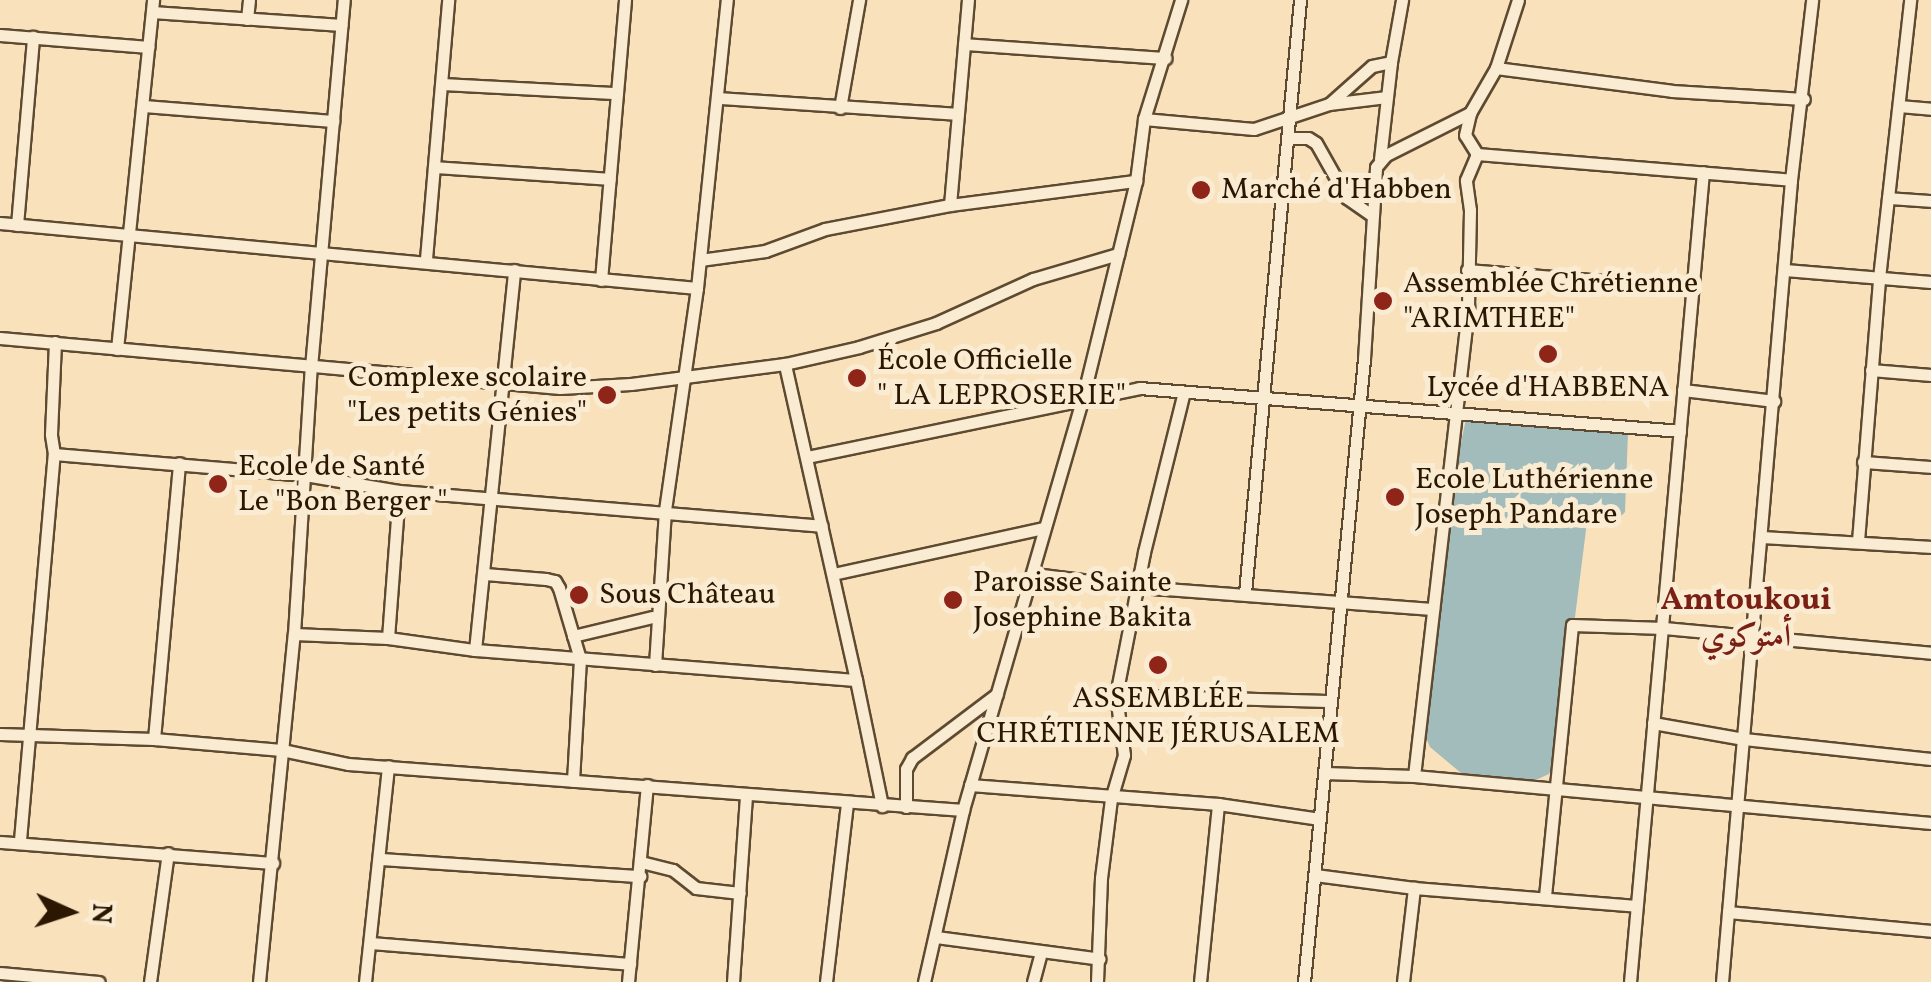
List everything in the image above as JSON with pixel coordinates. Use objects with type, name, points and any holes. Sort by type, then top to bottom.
[{"type":"street","points":[[247,19],[249,0]]},
{"type":"street","points":[[259,982],[294,634],[311,367],[344,0]]},
{"type":"street","points":[[426,260],[448,0]]},
{"type":"street","points":[[601,280],[625,0]]},
{"type":"street","points":[[655,666],[665,510],[697,288],[727,0]]},
{"type":"street","points":[[840,108],[859,0]]},
{"type":"street","points":[[950,204],[968,0]]},
{"type":"street","points":[[924,982],[963,810],[1083,397],[1136,182],[1144,119],[1181,0]]},
{"type":"street","points":[[1245,593],[1300,0]]},
{"type":"street","points":[[1304,982],[1369,298],[1370,214],[1402,0]]},
{"type":"street","points":[[1478,154],[1466,135],[1470,113],[1496,68],[1518,0]]},
{"type":"street","points":[[1722,982],[1792,180],[1812,0]]},
{"type":"street","points":[[1858,541],[1879,278],[1910,0]]},
{"type":"street","points":[[117,348],[152,6],[247,19],[342,25]]},
{"type":"street","points":[[0,35],[149,47]]},
{"type":"street","points":[[17,225],[33,38]]},
{"type":"street","points":[[964,44],[1166,58]]},
{"type":"street","points":[[1328,104],[1372,66],[1391,62]]},
{"type":"street","points":[[1496,68],[1672,91],[1804,99]]},
{"type":"street","points":[[443,84],[616,93]]},
{"type":"street","points":[[1144,119],[1254,128],[1328,104],[1387,97]]},
{"type":"street","points":[[719,98],[957,114]]},
{"type":"street","points":[[143,106],[333,122]]},
{"type":"street","points":[[1899,106],[1931,109]]},
{"type":"street","points":[[1380,159],[1470,113]]},
{"type":"street","points":[[1290,138],[1308,138],[1316,144],[1348,198],[1370,214]]},
{"type":"street","points":[[1478,154],[1792,180]]},
{"type":"street","points":[[1414,776],[1458,412],[1470,210],[1466,180],[1478,154]]},
{"type":"street","points":[[434,166],[610,179]]},
{"type":"street","points":[[1630,982],[1704,172]]},
{"type":"street","points":[[700,260],[765,252],[826,229],[950,204],[1136,182]]},
{"type":"street","points":[[1888,198],[1931,200]]},
{"type":"street","points":[[0,223],[697,288]]},
{"type":"street","points":[[0,338],[560,388],[684,379],[785,364],[936,323],[1032,279],[1118,254]]},
{"type":"street","points":[[475,650],[514,270]]},
{"type":"street","points":[[1467,270],[1692,288]]},
{"type":"street","points":[[1785,270],[1931,282]]},
{"type":"street","points":[[20,840],[54,454],[51,434],[55,342]]},
{"type":"street","points":[[785,364],[882,806]]},
{"type":"street","points":[[1871,370],[1931,375]]},
{"type":"street","points":[[807,457],[1139,388],[1680,431]]},
{"type":"street","points":[[1683,390],[1774,401]]},
{"type":"street","points":[[1097,982],[1100,878],[1111,799],[1124,755],[1116,695],[1184,392]]},
{"type":"street","points":[[54,454],[305,475],[399,491],[822,526]]},
{"type":"street","points":[[1863,462],[1931,467]]},
{"type":"street","points":[[154,739],[179,463]]},
{"type":"street","points":[[388,638],[399,491]]},
{"type":"street","points":[[475,650],[492,496]]},
{"type":"street","points":[[834,574],[1044,528]]},
{"type":"street","points":[[1763,537],[1931,548]]},
{"type":"street","points":[[484,574],[555,582],[580,659],[574,781]]},
{"type":"street","points":[[1034,574],[1138,587],[1433,609]]},
{"type":"street","points":[[573,636],[652,617]]},
{"type":"street","points":[[1545,896],[1572,626],[1664,628],[1931,653]]},
{"type":"street","points":[[294,634],[388,638],[475,650],[856,680]]},
{"type":"street","points":[[906,807],[906,769],[912,758],[996,694]]},
{"type":"street","points":[[1116,695],[1330,702]]},
{"type":"street","points":[[1653,724],[1744,739],[1931,759]]},
{"type":"street","points":[[0,734],[154,739],[282,750],[334,762],[963,810]]},
{"type":"street","points":[[365,982],[388,766]]},
{"type":"street","points":[[1325,774],[1414,776],[1931,823]]},
{"type":"street","points":[[970,785],[1111,799],[1218,804],[1320,820]]},
{"type":"street","points":[[628,982],[647,786]]},
{"type":"street","points":[[732,982],[746,796]]},
{"type":"street","points":[[826,982],[847,802]]},
{"type":"street","points":[[1200,982],[1218,804]]},
{"type":"street","points":[[0,842],[20,840],[273,863]]},
{"type":"street","points":[[150,982],[168,852]]},
{"type":"street","points":[[380,859],[673,870],[696,888],[740,893]]},
{"type":"street","points":[[1315,875],[1414,888],[1636,906]]},
{"type":"street","points":[[1403,982],[1414,888]]},
{"type":"street","points":[[1728,912],[1931,931]]},
{"type":"street","points":[[936,938],[1100,960]]},
{"type":"street","points":[[370,943],[630,964]]},
{"type":"street","points":[[1033,982],[1041,952]]},
{"type":"street","points":[[0,973],[99,982]]},
{"type":"water","points":[[1466,419],[1628,433],[1625,512],[1620,517],[1591,510],[1588,514],[1575,617],[1562,659],[1554,763],[1549,774],[1522,782],[1461,773],[1430,747],[1422,728],[1454,475]]},
{"type":"place","name":"Marché d'Habben","points":[[1201,190]]},
{"type":"place","name":"Assemblée Chrétienne \"ARIMTHEE\"","points":[[1383,301]]},
{"type":"place","name":"Lycée d'HABBENA","points":[[1548,354]]},
{"type":"place","name":"École Officielle \" LA LEPROSERIE\"","points":[[857,378]]},
{"type":"place","name":"Complexe scolaire \"Les petits Génies\"","points":[[607,395]]},
{"type":"place","name":"Ecole de Santé Le \"Bon Berger \"","points":[[218,484]]},
{"type":"place","name":"Ecole Luthérienne Joseph Pandare","points":[[1395,497]]},
{"type":"place","name":"Sous Château","points":[[579,595]]},
{"type":"place","name":"Paroisse Sainte Josephine Bakita","points":[[953,600]]},
{"type":"place","name":"ASSEMBLÉE CHRÉTIENNE JÉRUSALEM","points":[[1158,665]]},
{"type":"district","name":"Amtoukoui أمتوكوي","points":[[1746,620]]}]
